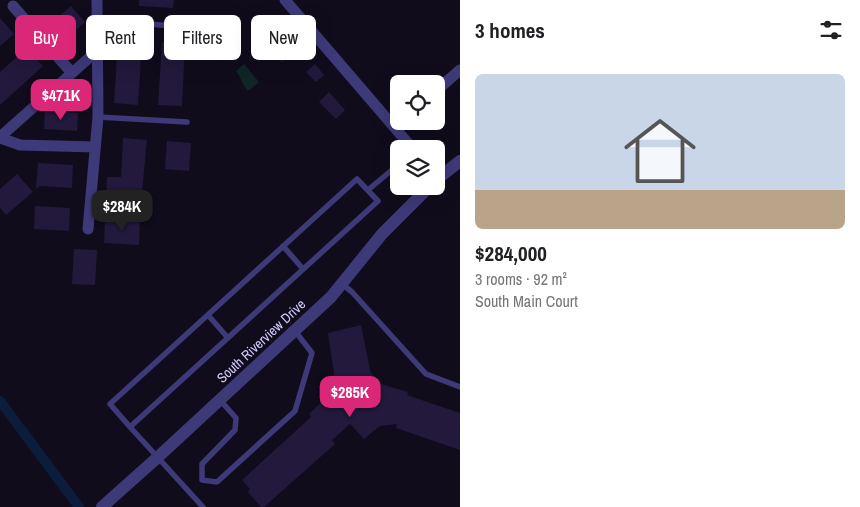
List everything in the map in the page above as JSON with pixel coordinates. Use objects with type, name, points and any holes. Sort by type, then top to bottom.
[{"type":"street","points":[[97,0],[98,15]]},
{"type":"street","points":[[291,2],[390,115]]},
{"type":"street","points":[[13,6],[72,73]]},
{"type":"street","points":[[87,60],[0,138],[20,145],[95,147]]},
{"type":"street","points":[[88,229],[98,117],[98,60]]},
{"type":"street","points":[[445,83],[460,70]]},
{"type":"street","name":"South Riverview Drive","points":[[445,172],[460,161]]},
{"type":"street","name":"South Riverview Drive","points":[[102,507],[330,297],[382,234],[420,195]]},
{"type":"lane","points":[[98,117],[187,122]]},
{"type":"lane","points":[[368,190],[390,172]]},
{"type":"lane","points":[[130,427],[378,201],[357,179],[110,404],[130,427],[203,507]]},
{"type":"lane","points":[[283,246],[303,269]]},
{"type":"lane","points":[[341,283],[352,292],[426,374],[460,387]]},
{"type":"lane","points":[[208,315],[228,338]]},
{"type":"lane","points":[[220,400],[236,418],[236,430],[202,464],[202,480],[217,482],[295,410],[312,354],[295,331]]},
{"type":"green space","points":[[244,64],[259,82],[248,91],[236,71]]},
{"type":"building","points":[[139,0],[174,0],[173,8],[139,6]]},
{"type":"building","points":[[71,6],[85,22],[76,30],[76,15],[60,15]]},
{"type":"building","points":[[0,18],[14,34],[0,46]]},
{"type":"building","points":[[162,42],[164,42],[164,60],[184,60],[182,106],[158,105]]},
{"type":"building","points":[[15,59],[38,60],[43,66],[0,105],[0,72]]},
{"type":"building","points":[[117,60],[141,60],[138,105],[114,103]]},
{"type":"building","points":[[315,64],[324,75],[316,82],[306,72]]},
{"type":"building","points":[[329,92],[345,110],[336,119],[319,102]]},
{"type":"building","points":[[45,110],[78,113],[77,131],[44,129]]},
{"type":"building","points":[[123,138],[147,140],[141,202],[106,200],[107,177],[121,177]]},
{"type":"building","points":[[167,141],[191,143],[189,171],[165,169]]},
{"type":"building","points":[[38,163],[73,165],[72,188],[40,186],[36,189]]},
{"type":"building","points":[[17,174],[33,192],[6,215],[0,208],[0,189]]},
{"type":"building","points":[[35,206],[70,208],[69,231],[34,229]]},
{"type":"building","points":[[105,220],[140,222],[139,245],[104,243]]},
{"type":"building","points":[[74,249],[97,250],[95,285],[72,284]]},
{"type":"building","points":[[361,325],[370,370],[375,379],[384,385],[408,392],[407,395],[460,413],[460,450],[396,428],[397,424],[380,426],[364,439],[350,424],[332,440],[335,444],[264,507],[261,507],[248,492],[250,489],[242,480],[311,417],[309,414],[331,393],[334,387],[334,373],[328,333]]},
{"type":"waterway","points":[[0,401],[79,507]]}]
